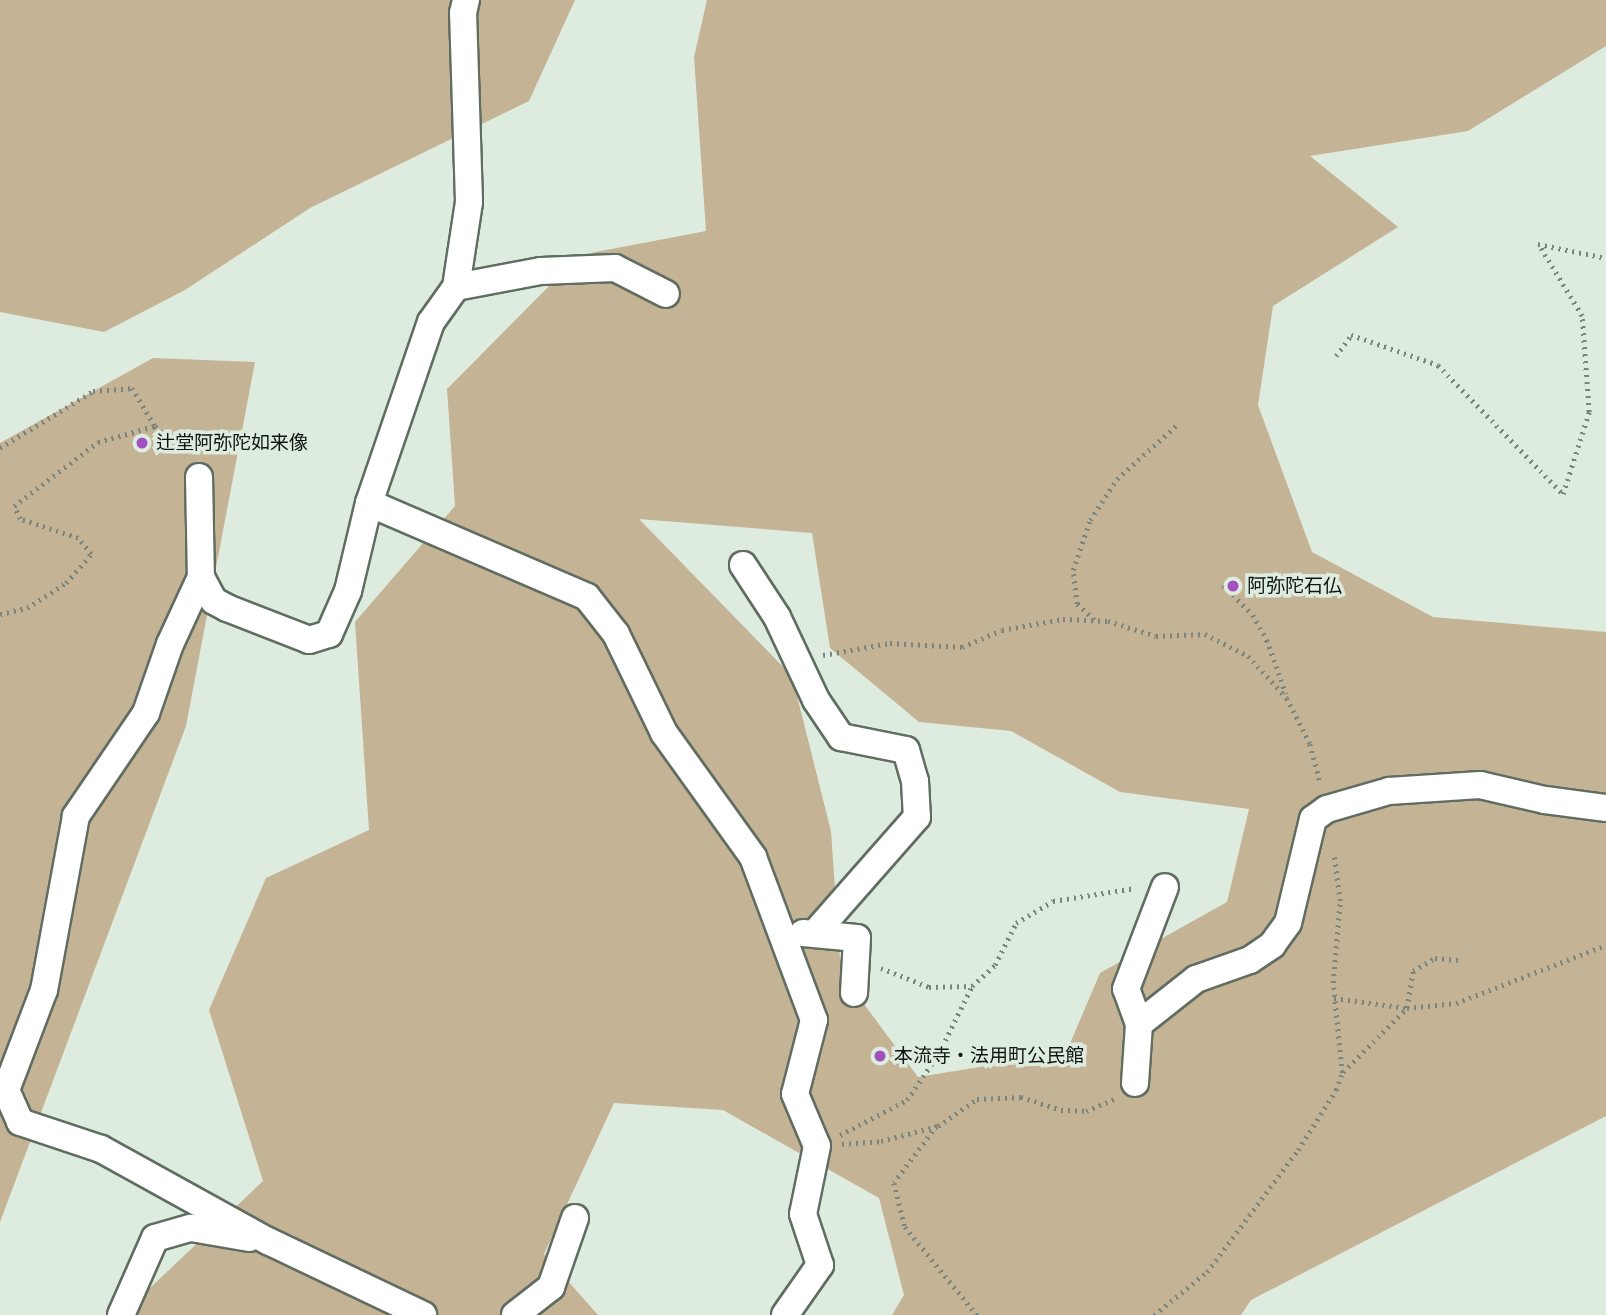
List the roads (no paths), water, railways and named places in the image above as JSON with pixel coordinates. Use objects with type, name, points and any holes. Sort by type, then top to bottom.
[{"type":"street","points":[[201,577],[215,601],[227,608],[309,640],[329,634],[348,591],[369,503],[432,322],[456,287],[469,202],[463,13],[466,0]]},
{"type":"street","points":[[456,287],[541,271],[615,268],[666,294]]},
{"type":"street","points":[[199,477],[201,577],[170,644],[146,713],[76,816],[44,990],[6,1090],[20,1122],[101,1149],[268,1241],[423,1315]]},
{"type":"street","points":[[369,503],[587,597],[616,634],[664,733],[752,857],[784,933],[795,977],[814,1020],[795,1094],[817,1146],[803,1214],[820,1265],[785,1315]]},
{"type":"street","points":[[743,565],[777,617],[816,700],[841,737],[906,750],[915,781],[917,817],[815,933]]},
{"type":"street","points":[[1139,1024],[1196,979],[1250,960],[1272,945],[1288,923],[1313,818],[1327,808],[1389,791],[1480,785],[1545,800],[1606,808]]},
{"type":"street","points":[[1135,1083],[1139,1024],[1126,989],[1165,887]]},
{"type":"street","points":[[784,933],[857,937],[854,993]]},
{"type":"street","points":[[515,1315],[551,1287],[575,1218]]},
{"type":"street","points":[[121,1315],[155,1238],[191,1228],[268,1241]]},
{"type":"place","name":"辻堂阿弥陀如来像","points":[[142,443]]},
{"type":"place","name":"阿弥陀石仏","points":[[1233,586]]},
{"type":"place","name":"本流寺・法用町公民館","points":[[880,1056]]}]
